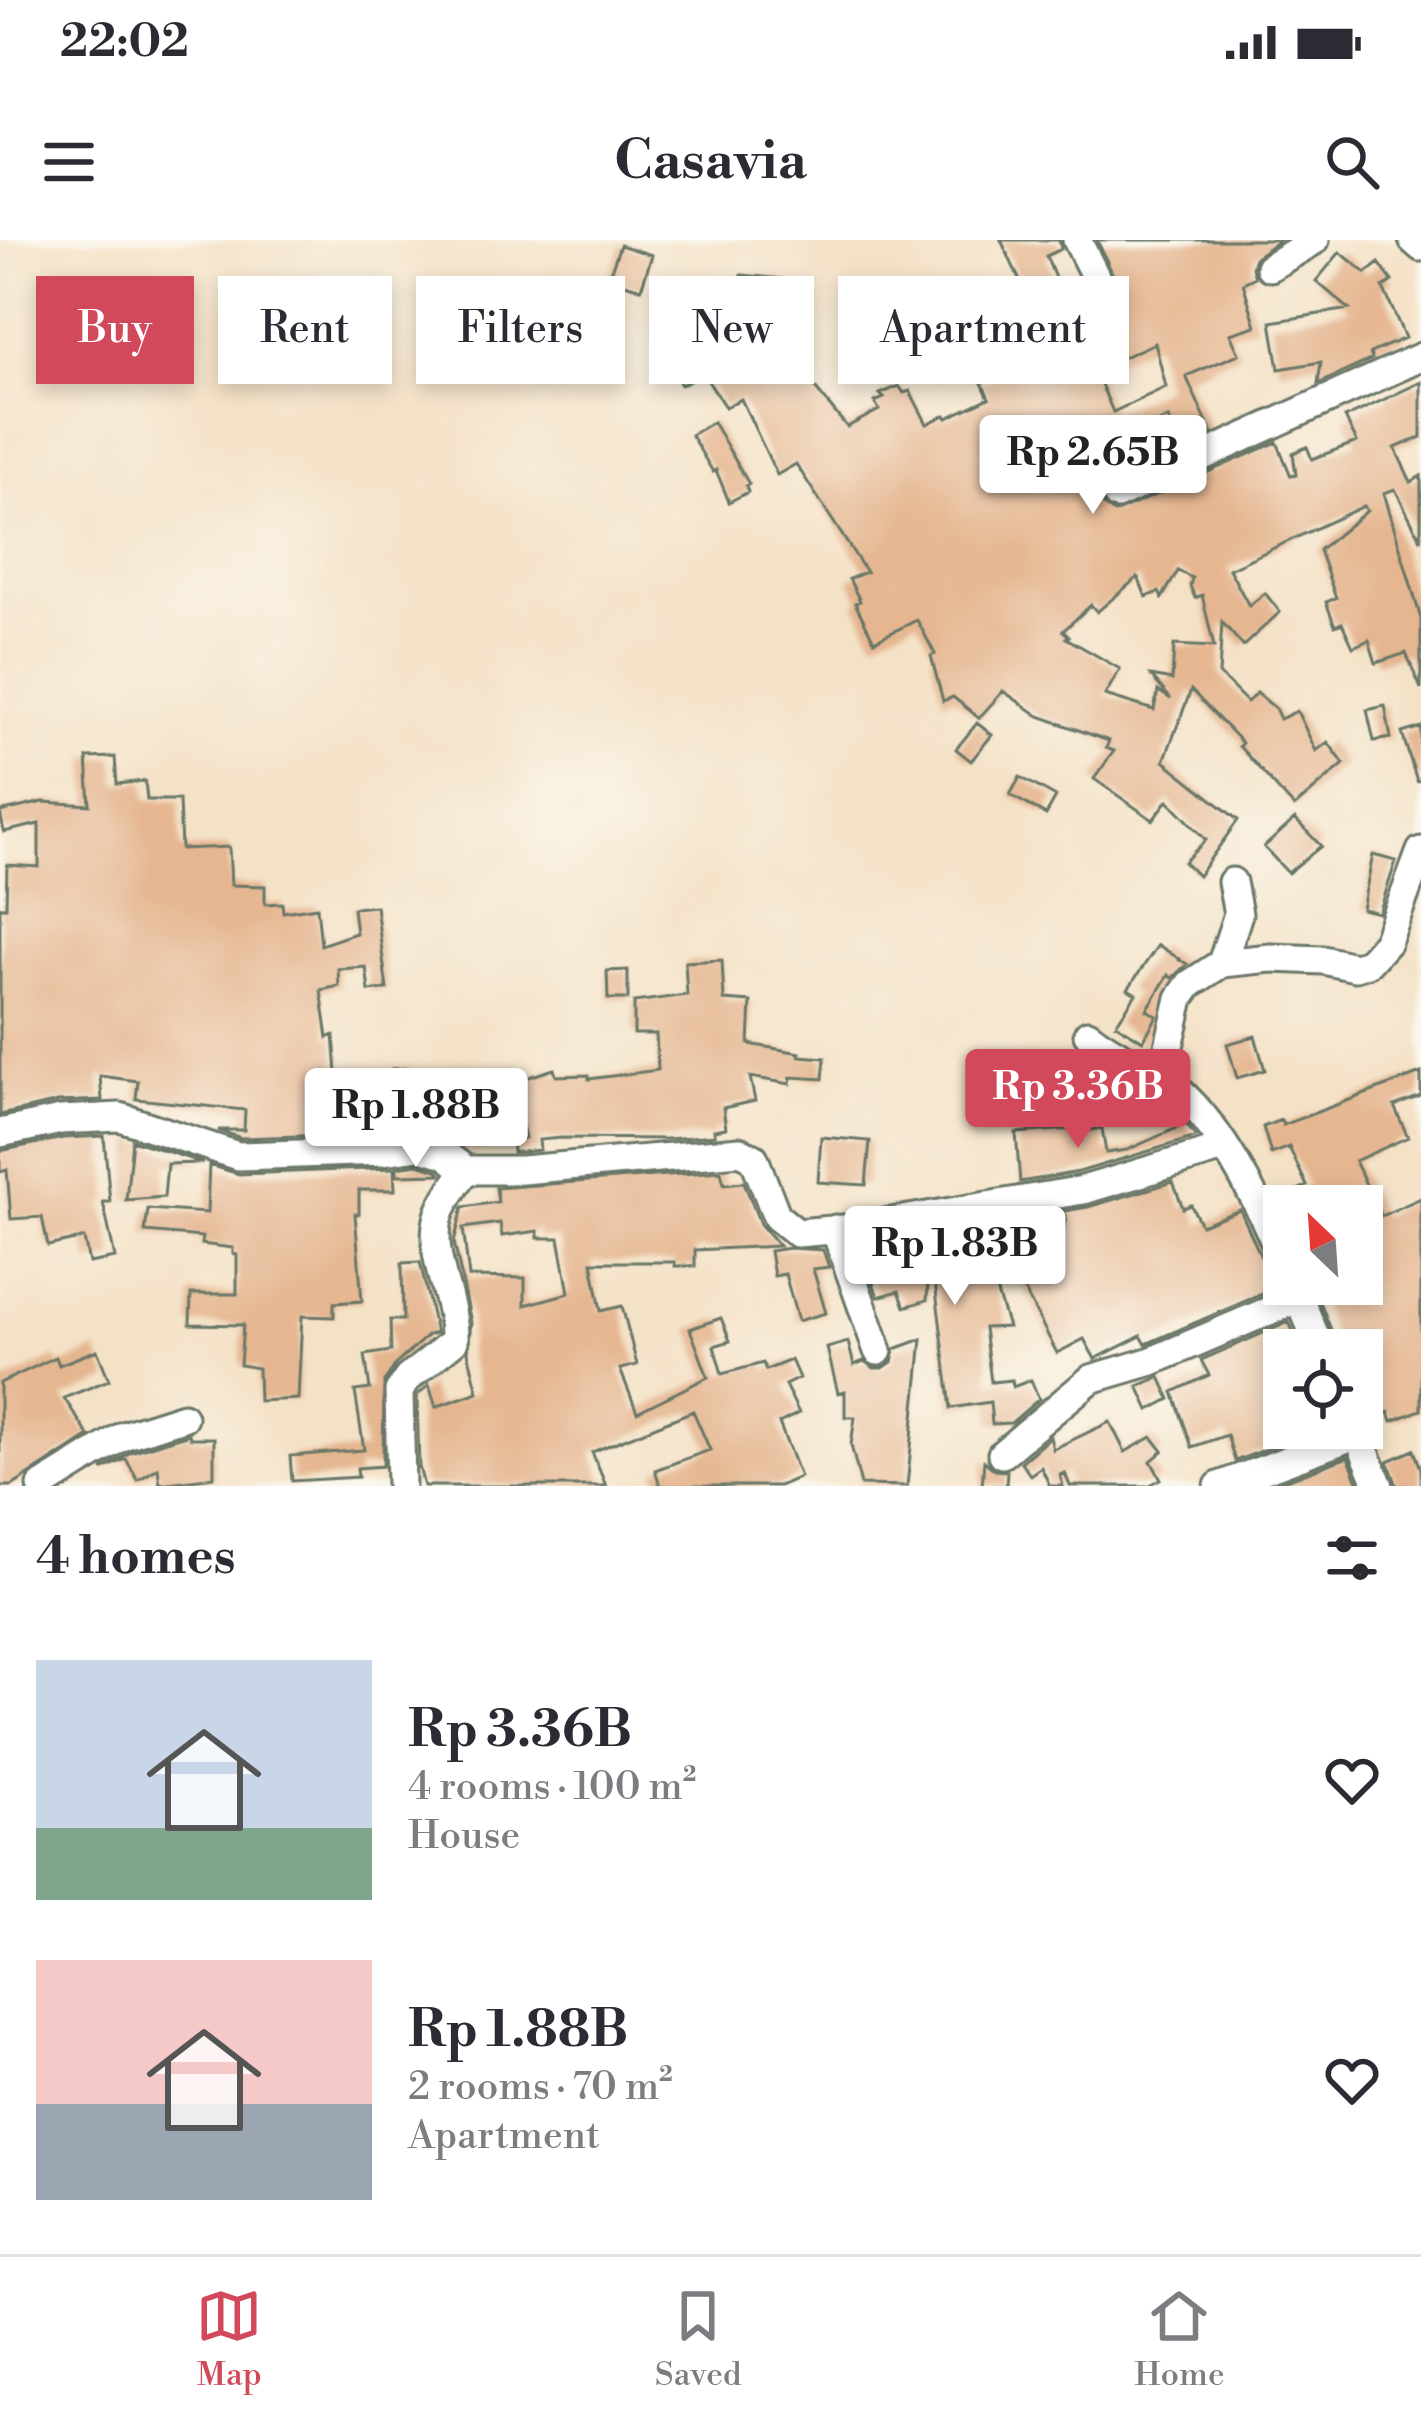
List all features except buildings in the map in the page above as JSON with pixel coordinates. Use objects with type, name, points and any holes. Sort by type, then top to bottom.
[{"type":"street","points":[[1077,240],[1095,276]]},
{"type":"street","points":[[1270,267],[1315,240]]},
{"type":"street","points":[[1413,240],[1421,247]]},
{"type":"street","points":[[1118,495],[1421,357]]},
{"type":"street","points":[[1162,1077],[1180,998],[1190,984],[1222,963],[1271,958],[1355,967],[1368,963],[1387,942],[1421,851]]},
{"type":"street","points":[[1222,963],[1238,914],[1232,882]]},
{"type":"street","points":[[1088,1034],[1122,1059],[1162,1077],[1194,1106],[1263,1213]]},
{"type":"street","points":[[0,1133],[61,1120],[120,1117],[238,1156],[418,1146],[445,1154],[466,1170],[522,1170],[740,1151],[759,1165],[777,1217],[797,1233],[1083,1190],[1223,1148]]},
{"type":"street","points":[[401,1486],[398,1390],[454,1341],[449,1298],[436,1255],[436,1225],[466,1170]]},
{"type":"street","points":[[836,1229],[878,1351]]},
{"type":"street","points":[[1002,1454],[1091,1378],[1153,1361],[1267,1305]]},
{"type":"street","points":[[42,1486],[124,1436],[183,1418]]},
{"type":"street","points":[[1219,1486],[1312,1449]]},
{"type":"street","points":[[1364,1449],[1379,1486]]}]
